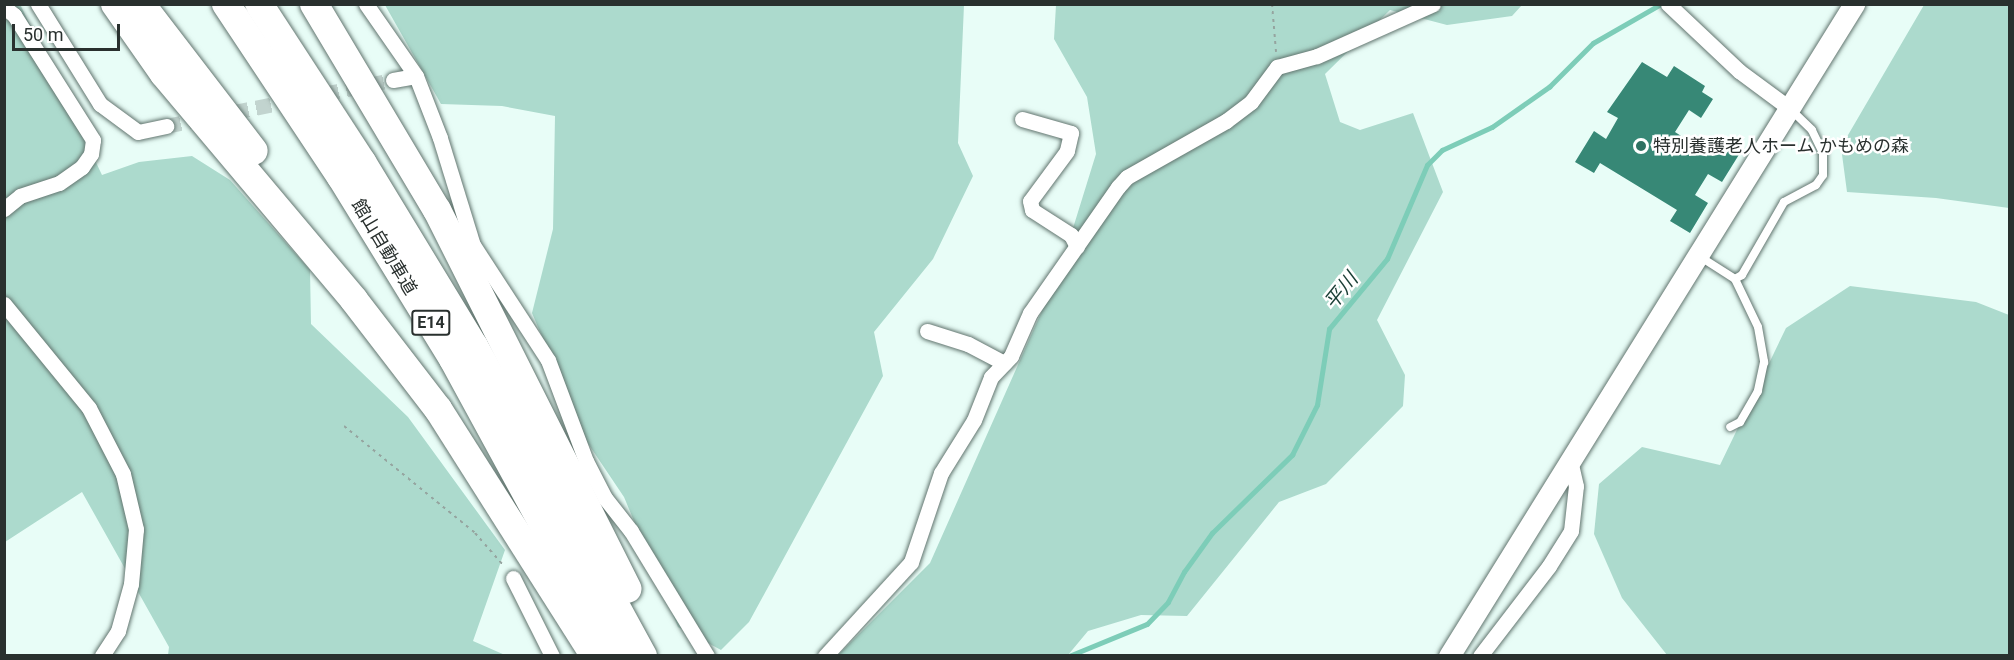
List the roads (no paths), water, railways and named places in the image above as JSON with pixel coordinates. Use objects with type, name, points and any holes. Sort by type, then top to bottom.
[{"type":"highway","points":[[115,4],[164,74],[348,292],[438,410]]},
{"type":"highway","points":[[141,4],[366,297],[595,656]]},
{"type":"highway","name":"館山自動車道","points":[[226,4],[341,177],[453,358],[615,656]]},
{"type":"highway","name":"館山自動車道","points":[[259,4],[363,162],[474,346],[643,656]]},
{"type":"highway","points":[[314,4],[437,210],[621,571],[654,656]]},
{"type":"highway","points":[[336,4],[390,111],[390,134]]},
{"type":"street","points":[[38,4],[100,104],[138,132],[166,126]]},
{"type":"street","points":[[366,4],[416,76],[440,138],[473,246],[548,360],[585,461],[605,498],[650,561],[707,656]]},
{"type":"street","points":[[825,656],[911,562],[941,473],[974,420],[991,377],[1004,363],[1030,313],[1127,177],[1226,122],[1251,102],[1277,67],[1317,56],[1433,4]]},
{"type":"street","points":[[1449,656],[1854,4]]},
{"type":"street","points":[[4,7],[14,15],[93,140],[91,154],[82,167],[59,183],[20,196],[4,209]]},
{"type":"street","points":[[1672,8],[1739,71],[1789,108]]},
{"type":"street","points":[[393,80],[416,76]]},
{"type":"street","points":[[1023,119],[1071,134],[1067,151],[1030,201],[1032,210],[1071,236],[1077,247]]},
{"type":"street","points":[[4,304],[89,408],[123,474],[136,529],[131,584],[118,631],[102,656]]},
{"type":"street","points":[[927,331],[968,344],[1004,363]]},
{"type":"street","points":[[1480,656],[1549,566],[1571,531],[1576,486],[1570,460]]},
{"type":"street","points":[[513,578],[552,656]]},
{"type":"lane","points":[[1734,279],[1742,275],[1784,202],[1816,185],[1823,175],[1823,153],[1812,130],[1789,108]]},
{"type":"lane","points":[[1698,255],[1734,279],[1758,327],[1764,362],[1758,391],[1740,422],[1730,427]]},
{"type":"waterway","name":"平川","points":[[1069,656],[1147,624],[1168,602],[1184,572],[1212,533],[1292,455],[1317,405],[1329,329],[1387,259],[1427,165],[1442,150],[1492,127],[1549,87],[1593,43],[1661,4]]},
{"type":"tunnel","points":[[166,126],[393,80]]},
{"type":"place","name":"特別養護老人ホーム かもめの森","points":[[1641,146]]}]
